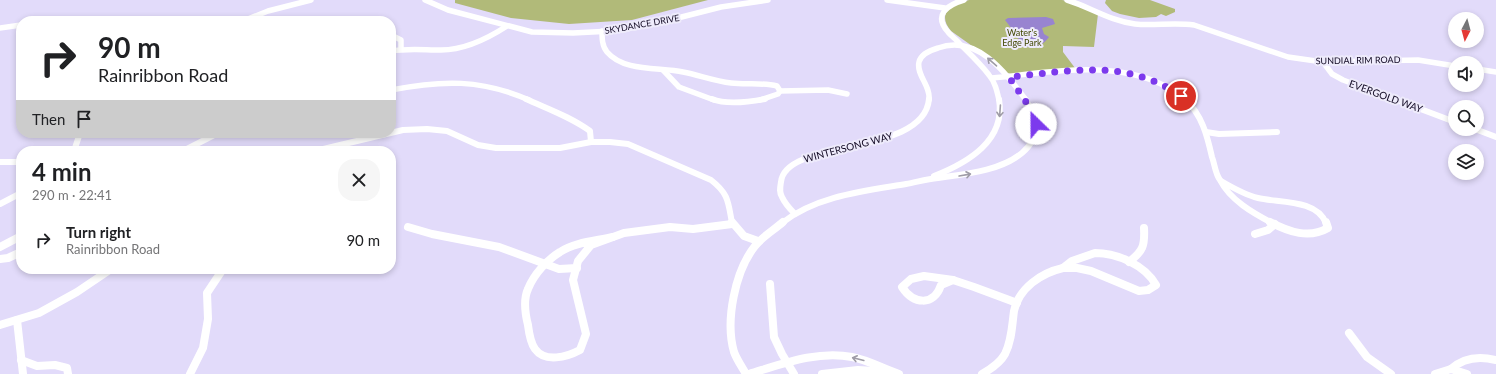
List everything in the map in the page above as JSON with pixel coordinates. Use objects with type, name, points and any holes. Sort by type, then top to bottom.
[{"type":"street","points":[[253,16],[279,7],[311,0]]},
{"type":"street","name":"SKYDANCE DRIVE","points":[[424,0],[448,10],[532,32],[574,33],[654,24],[721,7],[768,0]]},
{"type":"street","points":[[887,0],[945,8],[964,0]]},
{"type":"street","name":"SUNDIAL RIM ROAD","points":[[1067,0],[1086,6],[1104,16],[1135,24],[1180,23],[1194,25],[1273,53],[1323,62],[1402,59],[1448,65]]},
{"type":"street","points":[[927,179],[956,167],[971,158],[992,136],[998,125],[1001,110],[1000,100],[992,78],[942,24],[941,16],[945,8]]},
{"type":"street","points":[[0,28],[16,26]]},
{"type":"street","points":[[396,50],[442,50],[457,48],[473,44],[492,36],[507,26]]},
{"type":"street","points":[[602,31],[602,43],[608,53],[619,61],[736,84],[768,84],[777,86],[780,90],[828,90],[847,94]]},
{"type":"street","points":[[396,38],[401,40],[401,49]]},
{"type":"street","points":[[896,373],[873,363],[850,357],[828,356],[805,359],[747,374],[736,357],[731,324],[733,297],[740,270],[758,241],[795,214],[818,204],[849,194],[927,179],[980,172],[998,167],[1021,154],[1031,143],[1036,128],[1033,112],[1009,77],[987,58],[969,46],[961,44]]},
{"type":"street","name":"WINTERSONG WAY","points":[[795,214],[780,193],[780,180],[792,164],[801,159],[880,141],[894,136],[911,127],[921,119],[930,100],[929,91],[918,66],[920,60],[926,53],[932,50],[961,44]]},
{"type":"street","name":"EVERGOLD WAY","points":[[1323,62],[1332,74],[1343,80],[1448,119]]},
{"type":"street","points":[[992,78],[1095,69],[1130,73],[1157,82],[1188,101],[1201,118],[1206,132],[1216,175],[1227,190],[1242,204],[1275,224],[1298,233],[1314,235],[1323,233],[1328,228],[1326,221],[1317,212],[1304,205],[1273,202],[1257,198],[1236,190],[1221,181]]},
{"type":"street","points":[[663,70],[679,87],[717,101],[750,102],[765,99],[778,94],[780,90]]},
{"type":"street","points":[[1484,70],[1496,72]]},
{"type":"street","points":[[396,89],[430,85],[461,84],[488,86],[513,94],[568,117],[590,131],[591,142]]},
{"type":"street","points":[[396,132],[427,129],[447,131],[478,145],[496,148],[560,148],[591,142],[628,144],[711,180],[722,189],[727,198],[732,224],[744,236],[758,241]]},
{"type":"street","points":[[1206,132],[1219,134],[1277,132]]},
{"type":"street","points":[[1484,133],[1496,137]]},
{"type":"street","points":[[193,146],[208,138]]},
{"type":"street","points":[[337,146],[370,138]]},
{"type":"street","points":[[0,162],[16,162]]},
{"type":"street","points":[[0,204],[16,195]]},
{"type":"street","points":[[613,237],[579,245],[561,252],[546,263],[534,278],[526,295],[526,311],[529,333],[536,349],[548,358],[571,355],[580,350],[586,334],[574,287],[574,280],[578,261],[592,245],[624,233],[670,227],[693,229],[732,224]]},
{"type":"street","points":[[1255,234],[1268,230],[1275,224]]},
{"type":"street","points":[[408,227],[432,234],[499,247],[546,263],[559,270],[576,268]]},
{"type":"street","points":[[1129,262],[1141,253],[1145,245],[1144,228]]},
{"type":"street","points":[[0,247],[16,239]]},
{"type":"street","points":[[982,374],[996,364],[1004,355],[1011,337],[1016,303],[1026,288],[1040,276],[1063,268],[1085,270],[1101,274],[1130,288],[1140,291],[1150,290],[1156,285],[1153,279],[1129,262],[1114,255],[1096,253],[1067,263],[1063,268]]},
{"type":"street","points":[[0,258],[8,258],[16,254]]},
{"type":"street","points":[[0,325],[39,313],[103,274]]},
{"type":"street","points":[[190,374],[203,348],[208,319],[207,293],[220,274]]},
{"type":"street","points":[[953,280],[941,285],[937,295],[930,300],[921,301],[911,298],[902,287],[906,280],[915,277],[932,276],[953,280],[1016,303]]},
{"type":"street","points":[[770,284],[772,294],[773,333],[776,343],[794,374]]},
{"type":"street","points":[[17,320],[23,374]]},
{"type":"street","points":[[1349,333],[1366,358],[1391,374]]},
{"type":"street","points":[[1435,374],[1451,369],[1457,363],[1468,359],[1485,358],[1496,360]]},
{"type":"street","points":[[21,360],[37,366],[67,368],[68,374]]},
{"type":"street","points":[[1451,369],[1467,374]]},
{"type":"street","points":[[822,374],[858,370],[896,373]]},
{"type":"green space","points":[[455,0],[708,0],[632,20],[569,24],[511,18],[455,3]]},
{"type":"green space","name":"Water's Edge Park","points":[[969,0],[1062,0],[1072,2],[1098,14],[1094,47],[1063,46],[1063,52],[1075,68],[1011,74],[1007,73],[992,60],[951,31],[947,25],[945,19],[948,11],[957,4]]},
{"type":"green space","points":[[1106,0],[1150,0],[1175,9],[1175,12],[1166,16],[1161,14],[1156,17],[1139,18],[1112,11],[1105,3]]},
{"type":"shaded area","points":[[1046,17],[1053,19],[1055,24],[1042,28],[1044,34],[1049,37],[1042,44],[1032,47],[1028,47],[1011,32],[1012,29],[1005,20],[1008,18]]},
{"type":"route","points":[[1036,124],[1033,112],[1009,77],[1095,69],[1113,70],[1130,73],[1157,82],[1181,96]]}]
